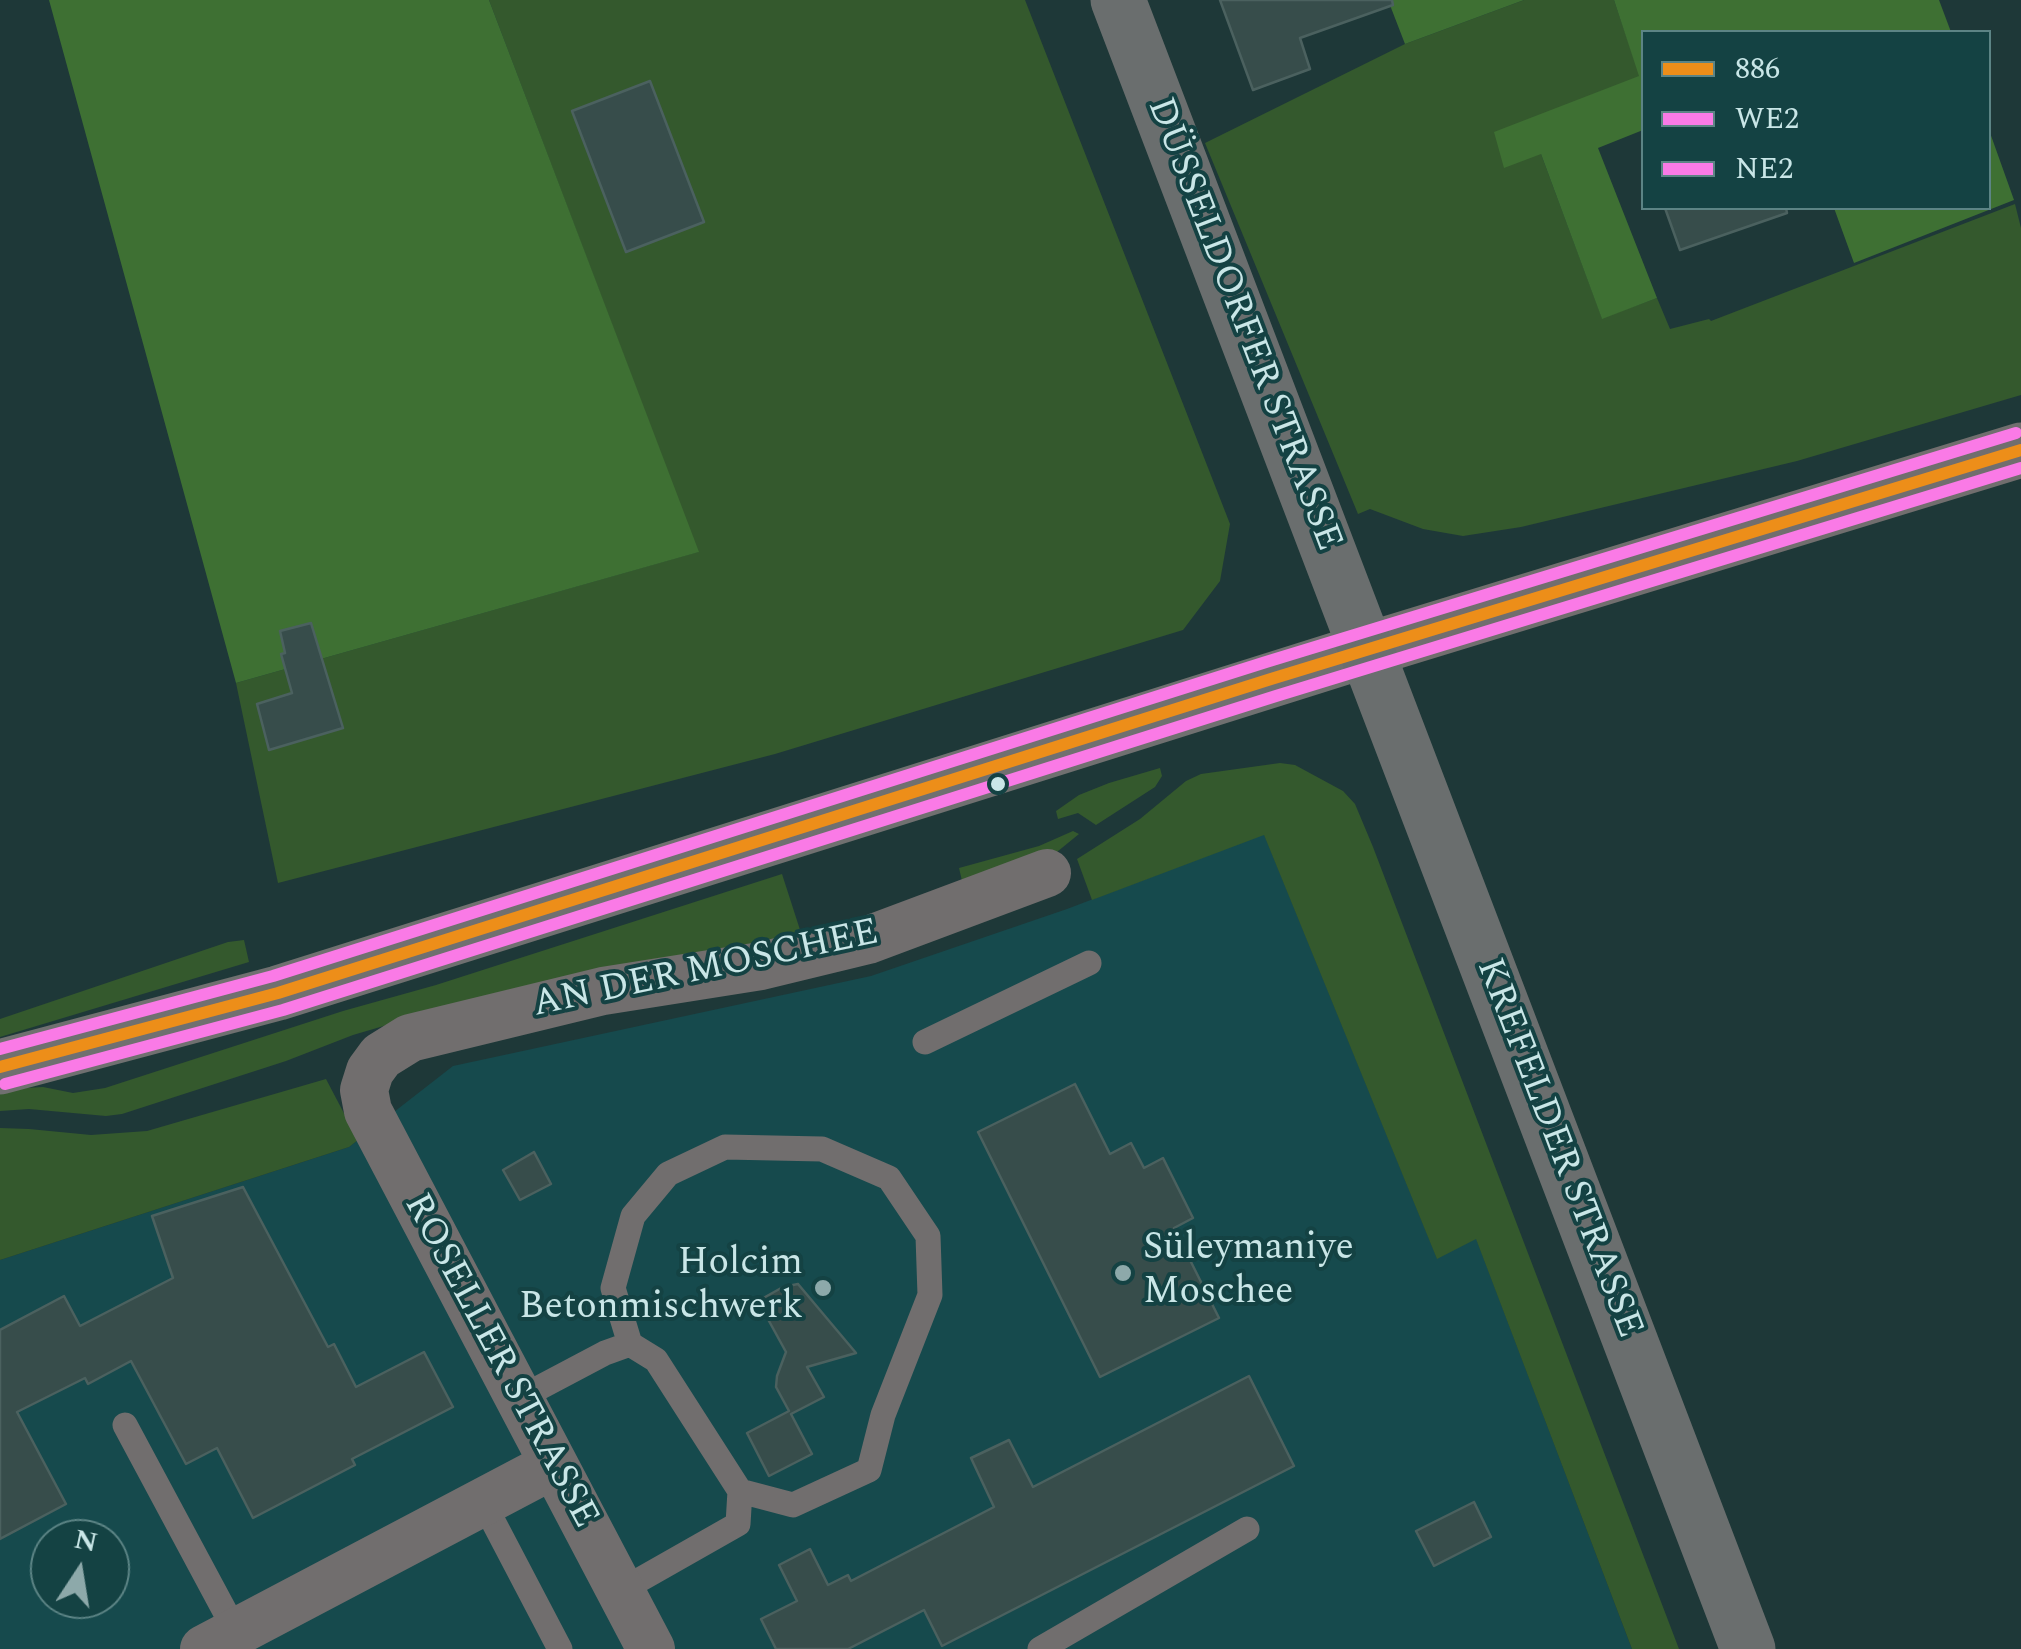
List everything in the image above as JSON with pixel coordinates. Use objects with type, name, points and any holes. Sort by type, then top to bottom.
[{"type":"main road","name":"DÜSSELDORFER STRASSE","points":[[1118,0],[1367,650]]},
{"type":"main road","points":[[0,1067],[296,987],[1367,650]]},
{"type":"main road","name":"KREFELDER STRASSE","points":[[1367,650],[1748,1649]]},
{"type":"street","points":[[1367,650],[2021,450]]},
{"type":"street","name":"AN DER MOSCHEE","points":[[370,1071],[381,1056],[410,1038],[604,991],[760,966],[868,940],[1048,873]]},
{"type":"street","name":"ROSELLER STRASSE","points":[[370,1071],[364,1090],[368,1111],[651,1649]]},
{"type":"street","points":[[220,1641],[553,1465]]},
{"type":"lane","points":[[925,1042],[1089,962]]},
{"type":"lane","points":[[620,1590],[738,1524],[740,1491],[656,1360],[630,1344],[614,1288],[633,1216],[668,1174],[725,1148],[822,1149],[889,1178],[928,1236],[930,1296],[883,1415],[869,1470],[793,1504],[740,1491]]},
{"type":"lane","points":[[518,1400],[605,1353],[630,1344]]},
{"type":"lane","points":[[125,1426],[220,1641]]},
{"type":"lane","points":[[483,1502],[560,1649]]},
{"type":"lane","points":[[1040,1649],[1247,1530]]},
{"type":"shaded area","points":[[1264,834],[1437,1258],[1476,1238],[1632,1649],[0,1649],[0,1260],[349,1147],[453,1066],[871,976],[1067,909]]},
{"type":"green space","points":[[49,0],[489,0],[699,552],[236,683]]},
{"type":"green space","points":[[489,0],[1025,0],[1230,524],[1220,581],[1183,630],[775,754],[278,883],[236,683],[698,552]]},
{"type":"green space","points":[[1388,0],[1524,0],[1405,44]]},
{"type":"green space","points":[[1524,0],[1614,0],[1640,76],[1541,154],[1602,318],[1657,298],[1670,329],[1711,321],[2015,204],[2021,228],[2021,395],[1797,461],[1521,527],[1463,536],[1423,529],[1370,509],[1358,514],[1205,143],[1405,44]]},
{"type":"green space","points":[[1614,0],[1939,0],[1950,30],[1641,30],[1641,131],[1598,148],[1657,298],[1602,319],[1541,154],[1504,168],[1494,132],[1639,76]]},
{"type":"green space","points":[[1991,136],[2014,200],[1991,209]]},
{"type":"green space","points":[[1835,210],[1989,210],[1854,263]]},
{"type":"green space","points":[[1280,763],[1295,765],[1343,791],[1355,804],[1679,1649],[1632,1649],[1476,1239],[1437,1259],[1264,835],[1092,900],[1077,859],[1140,819],[1186,781],[1201,774]]},
{"type":"green space","points":[[1160,768],[1162,776],[1155,787],[1096,825],[1078,813],[1058,819],[1056,811],[1079,795]]},
{"type":"green space","points":[[1073,831],[1079,834],[1052,856],[963,885],[959,868],[1039,846]]},
{"type":"green space","points":[[782,874],[802,936],[438,1010],[122,1114],[0,1111],[0,1092],[43,1087],[73,1093],[105,1088]]},
{"type":"green space","points":[[244,940],[249,962],[0,1037],[0,1019],[228,942]]},
{"type":"green space","points":[[326,1079],[358,1140],[349,1147],[0,1260],[0,1128],[91,1135],[147,1131]]},
{"type":"building","points":[[1220,0],[1392,0],[1393,5],[1300,38],[1310,69],[1253,90]]},
{"type":"building","points":[[650,81],[704,222],[626,252],[572,111]]},
{"type":"building","points":[[1666,210],[1786,210],[1787,213],[1680,250]]},
{"type":"building","points":[[311,623],[343,728],[269,750],[257,704],[292,693],[281,654],[285,653],[280,631]]},
{"type":"building","name":"Süleymaniye Moschee","points":[[1075,1084],[1110,1154],[1131,1143],[1144,1168],[1163,1158],[1193,1218],[1174,1228],[1219,1318],[1100,1377],[978,1132]]},
{"type":"building","points":[[534,1152],[551,1184],[520,1200],[503,1170]]},
{"type":"building","points":[[243,1187],[328,1347],[334,1344],[356,1387],[424,1352],[453,1407],[352,1459],[355,1465],[253,1518],[217,1448],[186,1464],[131,1361],[88,1384],[85,1378],[17,1412],[66,1504],[30,1519],[30,1523],[0,1539],[0,1330],[64,1296],[80,1326],[173,1278],[152,1216]]},
{"type":"building","points":[[798,1284],[856,1353],[807,1367],[824,1397],[791,1414],[812,1454],[769,1476],[747,1433],[789,1411],[776,1387],[786,1352],[758,1301],[783,1287]]},
{"type":"building","points":[[1249,1376],[1294,1466],[942,1646],[924,1610],[848,1649],[776,1649],[761,1619],[797,1601],[779,1565],[810,1549],[828,1585],[848,1575],[851,1581],[994,1507],[971,1458],[1009,1440],[1033,1487]]},
{"type":"building","points":[[1474,1502],[1491,1537],[1434,1566],[1416,1531]]},
{"type":"transit line","name":"NE2","points":[[0,1049],[273,976],[1266,662],[2016,433]]},
{"type":"transit line","name":"886","points":[[0,1067],[278,993],[1271,679],[2021,450]]},
{"type":"transit line","name":"WE2","points":[[5,1084],[283,1010],[1276,696],[2021,468]]},
{"type":"place","name":"Süleymaniye Moschee","points":[[1123,1273]]},
{"type":"place","name":"Holcim Betonmischwerk","points":[[823,1288]]}]
